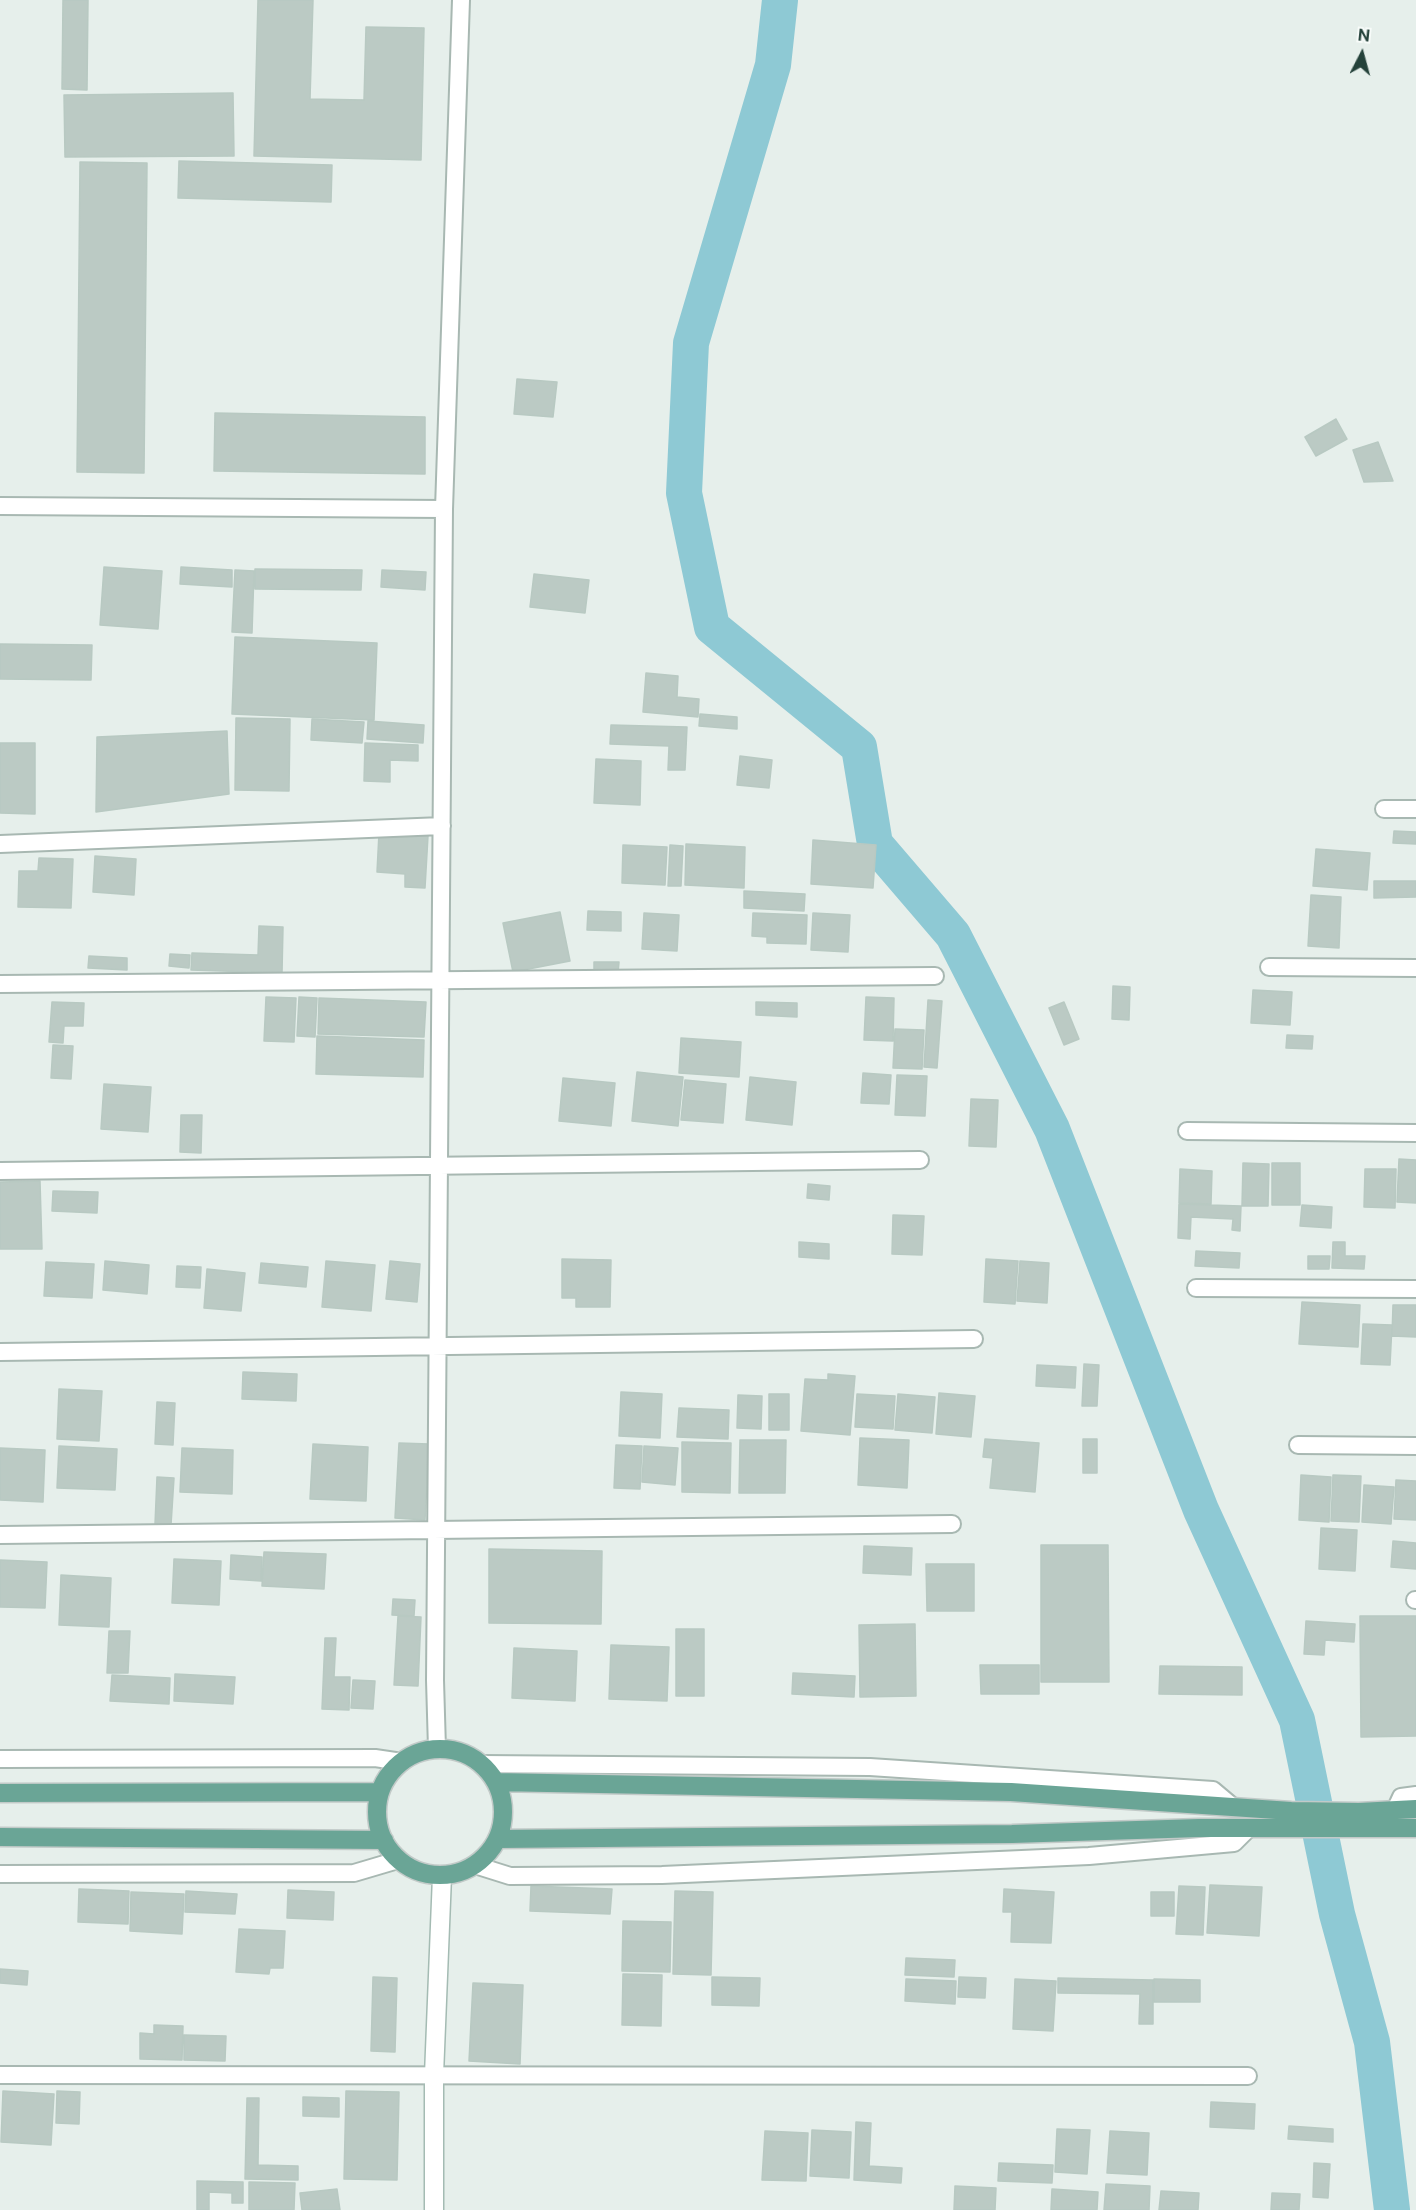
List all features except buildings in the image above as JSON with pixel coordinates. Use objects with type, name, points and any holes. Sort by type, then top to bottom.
[{"type":"main road","points":[[437,1749],[460,1753],[481,1764],[496,1782],[504,1810],[498,1839],[485,1858],[465,1871],[442,1876],[418,1872],[398,1860],[384,1840],[377,1816],[380,1792],[389,1775],[402,1762],[419,1753],[437,1749]]},
{"type":"main road","points":[[496,1782],[1011,1792],[1232,1806],[1290,1820]]},
{"type":"main road","points":[[0,1793],[380,1792]]},
{"type":"main road","points":[[1357,1821],[1395,1810],[1416,1809]]},
{"type":"main road","points":[[498,1839],[1012,1834],[1249,1828],[1290,1820],[1357,1821],[1393,1829],[1416,1828]]},
{"type":"main road","points":[[0,1837],[384,1840]]},
{"type":"main road","points":[[434,2210],[434,2075],[442,1876]]},
{"type":"street","points":[[437,1749],[435,1680],[444,509],[461,0]]},
{"type":"street","points":[[0,506],[444,509]]},
{"type":"street","points":[[1384,808],[1416,809]]},
{"type":"street","points":[[0,844],[442,826]]},
{"type":"street","points":[[1269,967],[1416,968]]},
{"type":"street","points":[[0,984],[935,976]]},
{"type":"street","points":[[1187,1131],[1416,1133]]},
{"type":"street","points":[[0,1171],[920,1160]]},
{"type":"street","points":[[1197,1288],[1416,1289]]},
{"type":"street","points":[[0,1352],[974,1339]]},
{"type":"street","points":[[1298,1445],[1416,1446]]},
{"type":"street","points":[[0,1535],[952,1524]]},
{"type":"street","points":[[0,1759],[375,1758],[402,1762]]},
{"type":"street","points":[[481,1764],[870,1767],[1213,1790],[1232,1806]]},
{"type":"street","points":[[1395,1810],[1401,1797],[1416,1795]]},
{"type":"street","points":[[475,1865],[510,1876],[662,1875],[1089,1856],[1234,1843],[1249,1828]]},
{"type":"street","points":[[1393,1829],[1416,1834]]},
{"type":"street","points":[[0,1874],[354,1873],[398,1860]]},
{"type":"street","points":[[0,2075],[1248,2076]]},
{"type":"waterway","points":[[780,0],[773,65],[691,343],[684,493],[712,627],[859,747],[875,844],[953,935],[1052,1129],[1201,1510],[1297,1720],[1337,1914],[1372,2042],[1392,2210]]}]
